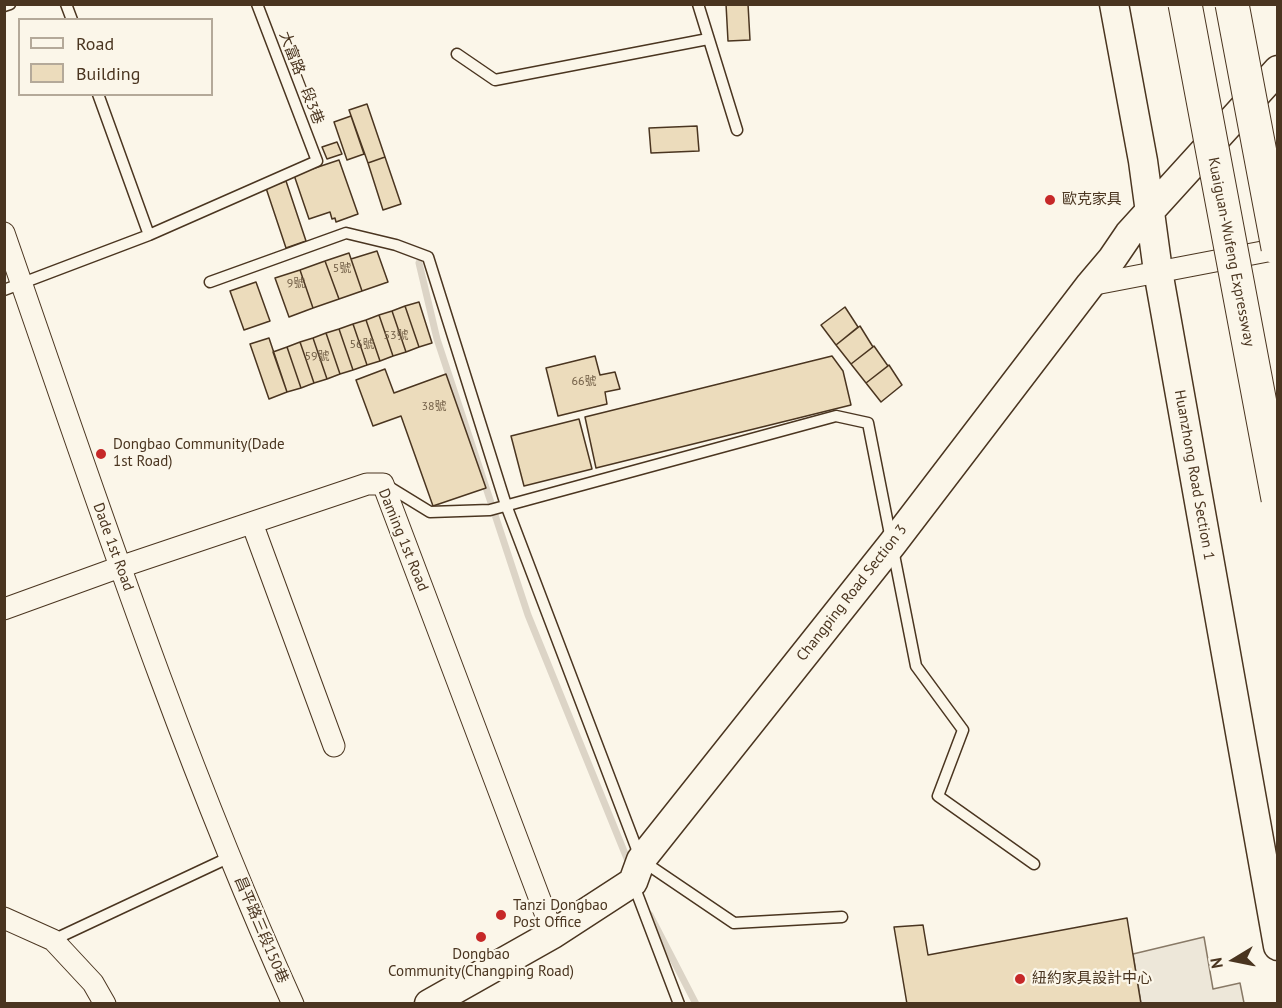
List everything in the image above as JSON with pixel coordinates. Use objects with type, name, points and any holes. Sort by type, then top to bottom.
[{"type":"highway","name":"Kuaiguan-Wufeng Expressway","points":[[1185,4],[1278,499]]},
{"type":"highway","points":[[1232,4],[1278,248]]},
{"type":"street","name":"Huanzhong Road Section 1","points":[[1114,4],[1143,161],[1158,271],[1278,945]]},
{"type":"street","name":"Changping Road Section 3","points":[[429,1004],[553,934],[637,871],[1112,259],[1129,234],[1278,70]]},
{"type":"street","name":"Dade 1st Road","points":[[4,233],[13,286],[230,857]]},
{"type":"street","points":[[1090,285],[1278,248]]},
{"type":"street","name":"Daming 1st Road","points":[[4,609],[120,567],[367,484],[383,484],[553,934]]},
{"type":"street","points":[[252,523],[334,746]]},
{"type":"street","name":"昌平路三段150巷","points":[[230,857],[293,1004]]},
{"type":"street","points":[[4,918],[54,940],[93,983],[105,1004]]},
{"type":"lane","points":[[4,6],[10,4]]},
{"type":"lane","name":"大富路一段3巷","points":[[149,235],[317,161],[257,4]]},
{"type":"lane","points":[[698,4],[737,130]]},
{"type":"lane","points":[[457,54],[495,80],[708,39]]},
{"type":"lane","points":[[13,286],[149,235],[100,96]]},
{"type":"lane","points":[[210,282],[346,233],[396,245],[428,257],[506,505],[637,871],[679,1004]]},
{"type":"lane","points":[[383,484],[430,512],[489,510],[836,416],[868,423],[916,666],[963,730],[938,796],[1034,864]]},
{"type":"lane","points":[[54,940],[230,857]]},
{"type":"lane","points":[[637,871],[734,922],[842,917]]},
{"type":"shaded area","points":[[1204,937],[1213,989],[1240,983],[1244,1003],[1141,1003],[1133,954]]},
{"type":"building","points":[[726,4],[748,4],[750,40],[728,41]]},
{"type":"building","points":[[367,104],[385,157],[368,163],[349,110]]},
{"type":"building","points":[[351,116],[364,154],[347,160],[334,122]]},
{"type":"building","points":[[697,126],[699,151],[651,153],[649,128]]},
{"type":"building","points":[[337,142],[342,154],[327,159],[322,147]]},
{"type":"building","points":[[385,157],[401,204],[383,210],[368,163]]},
{"type":"building","points":[[339,160],[358,214],[336,222],[335,218],[332,219],[330,212],[309,219],[294,175]]},
{"type":"building","points":[[286,181],[306,241],[286,248],[266,188]]},
{"type":"building","points":[[377,251],[388,282],[362,291],[351,259]]},
{"type":"building","points":[[349,253],[362,291],[339,299],[325,261]]},
{"type":"building","points":[[325,261],[339,299],[313,308],[300,270]]},
{"type":"building","points":[[300,270],[313,308],[289,317],[275,278]]},
{"type":"building","points":[[256,282],[270,321],[244,330],[230,291]]},
{"type":"building","points":[[419,302],[432,343],[419,347],[405,306]]},
{"type":"building","points":[[405,306],[419,347],[406,352],[392,311]]},
{"type":"building","points":[[845,307],[858,327],[836,345],[821,325]]},
{"type":"building","points":[[392,311],[406,352],[393,356],[379,315]]},
{"type":"building","points":[[379,315],[393,356],[380,361],[366,320]]},
{"type":"building","points":[[366,320],[380,361],[367,365],[353,324]]},
{"type":"building","points":[[353,324],[367,365],[353,370],[339,329]]},
{"type":"building","points":[[860,326],[873,347],[851,364],[836,345]]},
{"type":"building","points":[[339,329],[353,370],[340,374],[326,333]]},
{"type":"building","points":[[326,333],[340,374],[327,379],[313,338]]},
{"type":"building","points":[[269,338],[287,392],[269,399],[250,344]]},
{"type":"building","points":[[313,338],[327,379],[314,383],[300,342]]},
{"type":"building","points":[[300,342],[314,383],[301,388],[287,347]]},
{"type":"building","points":[[874,346],[888,366],[866,383],[851,364]]},
{"type":"building","points":[[287,347],[301,388],[287,392],[273,352]]},
{"type":"building","points":[[595,356],[600,375],[615,372],[620,389],[605,392],[607,404],[558,416],[546,368]]},
{"type":"building","points":[[832,356],[843,371],[851,405],[596,468],[585,417]]},
{"type":"building","points":[[889,365],[902,385],[881,402],[866,383]]},
{"type":"building","points":[[385,369],[394,393],[446,374],[486,488],[433,506],[401,416],[373,426],[356,380]]},
{"type":"building","points":[[579,419],[592,469],[524,486],[511,436]]},
{"type":"building","name":"紐約家具設計中心","points":[[1127,918],[1141,1004],[907,1004],[894,927],[923,925],[928,955]]},
{"type":"waterway","points":[[419,263],[437,339],[528,615],[630,866]]},
{"type":"waterway","points":[[650,915],[696,1004]]},
{"type":"place","name":"歐克家具","points":[[1050,200]]},
{"type":"place","name":"Dongbao Community(Dade 1st Road)","points":[[101,454]]},
{"type":"place","name":"Tanzi Dongbao Post Office","points":[[501,915]]},
{"type":"place","name":"Dongbao Community(Changping Road)","points":[[481,937]]},
{"type":"place","name":"紐約家具設計中心","points":[[1020,979]]}]
